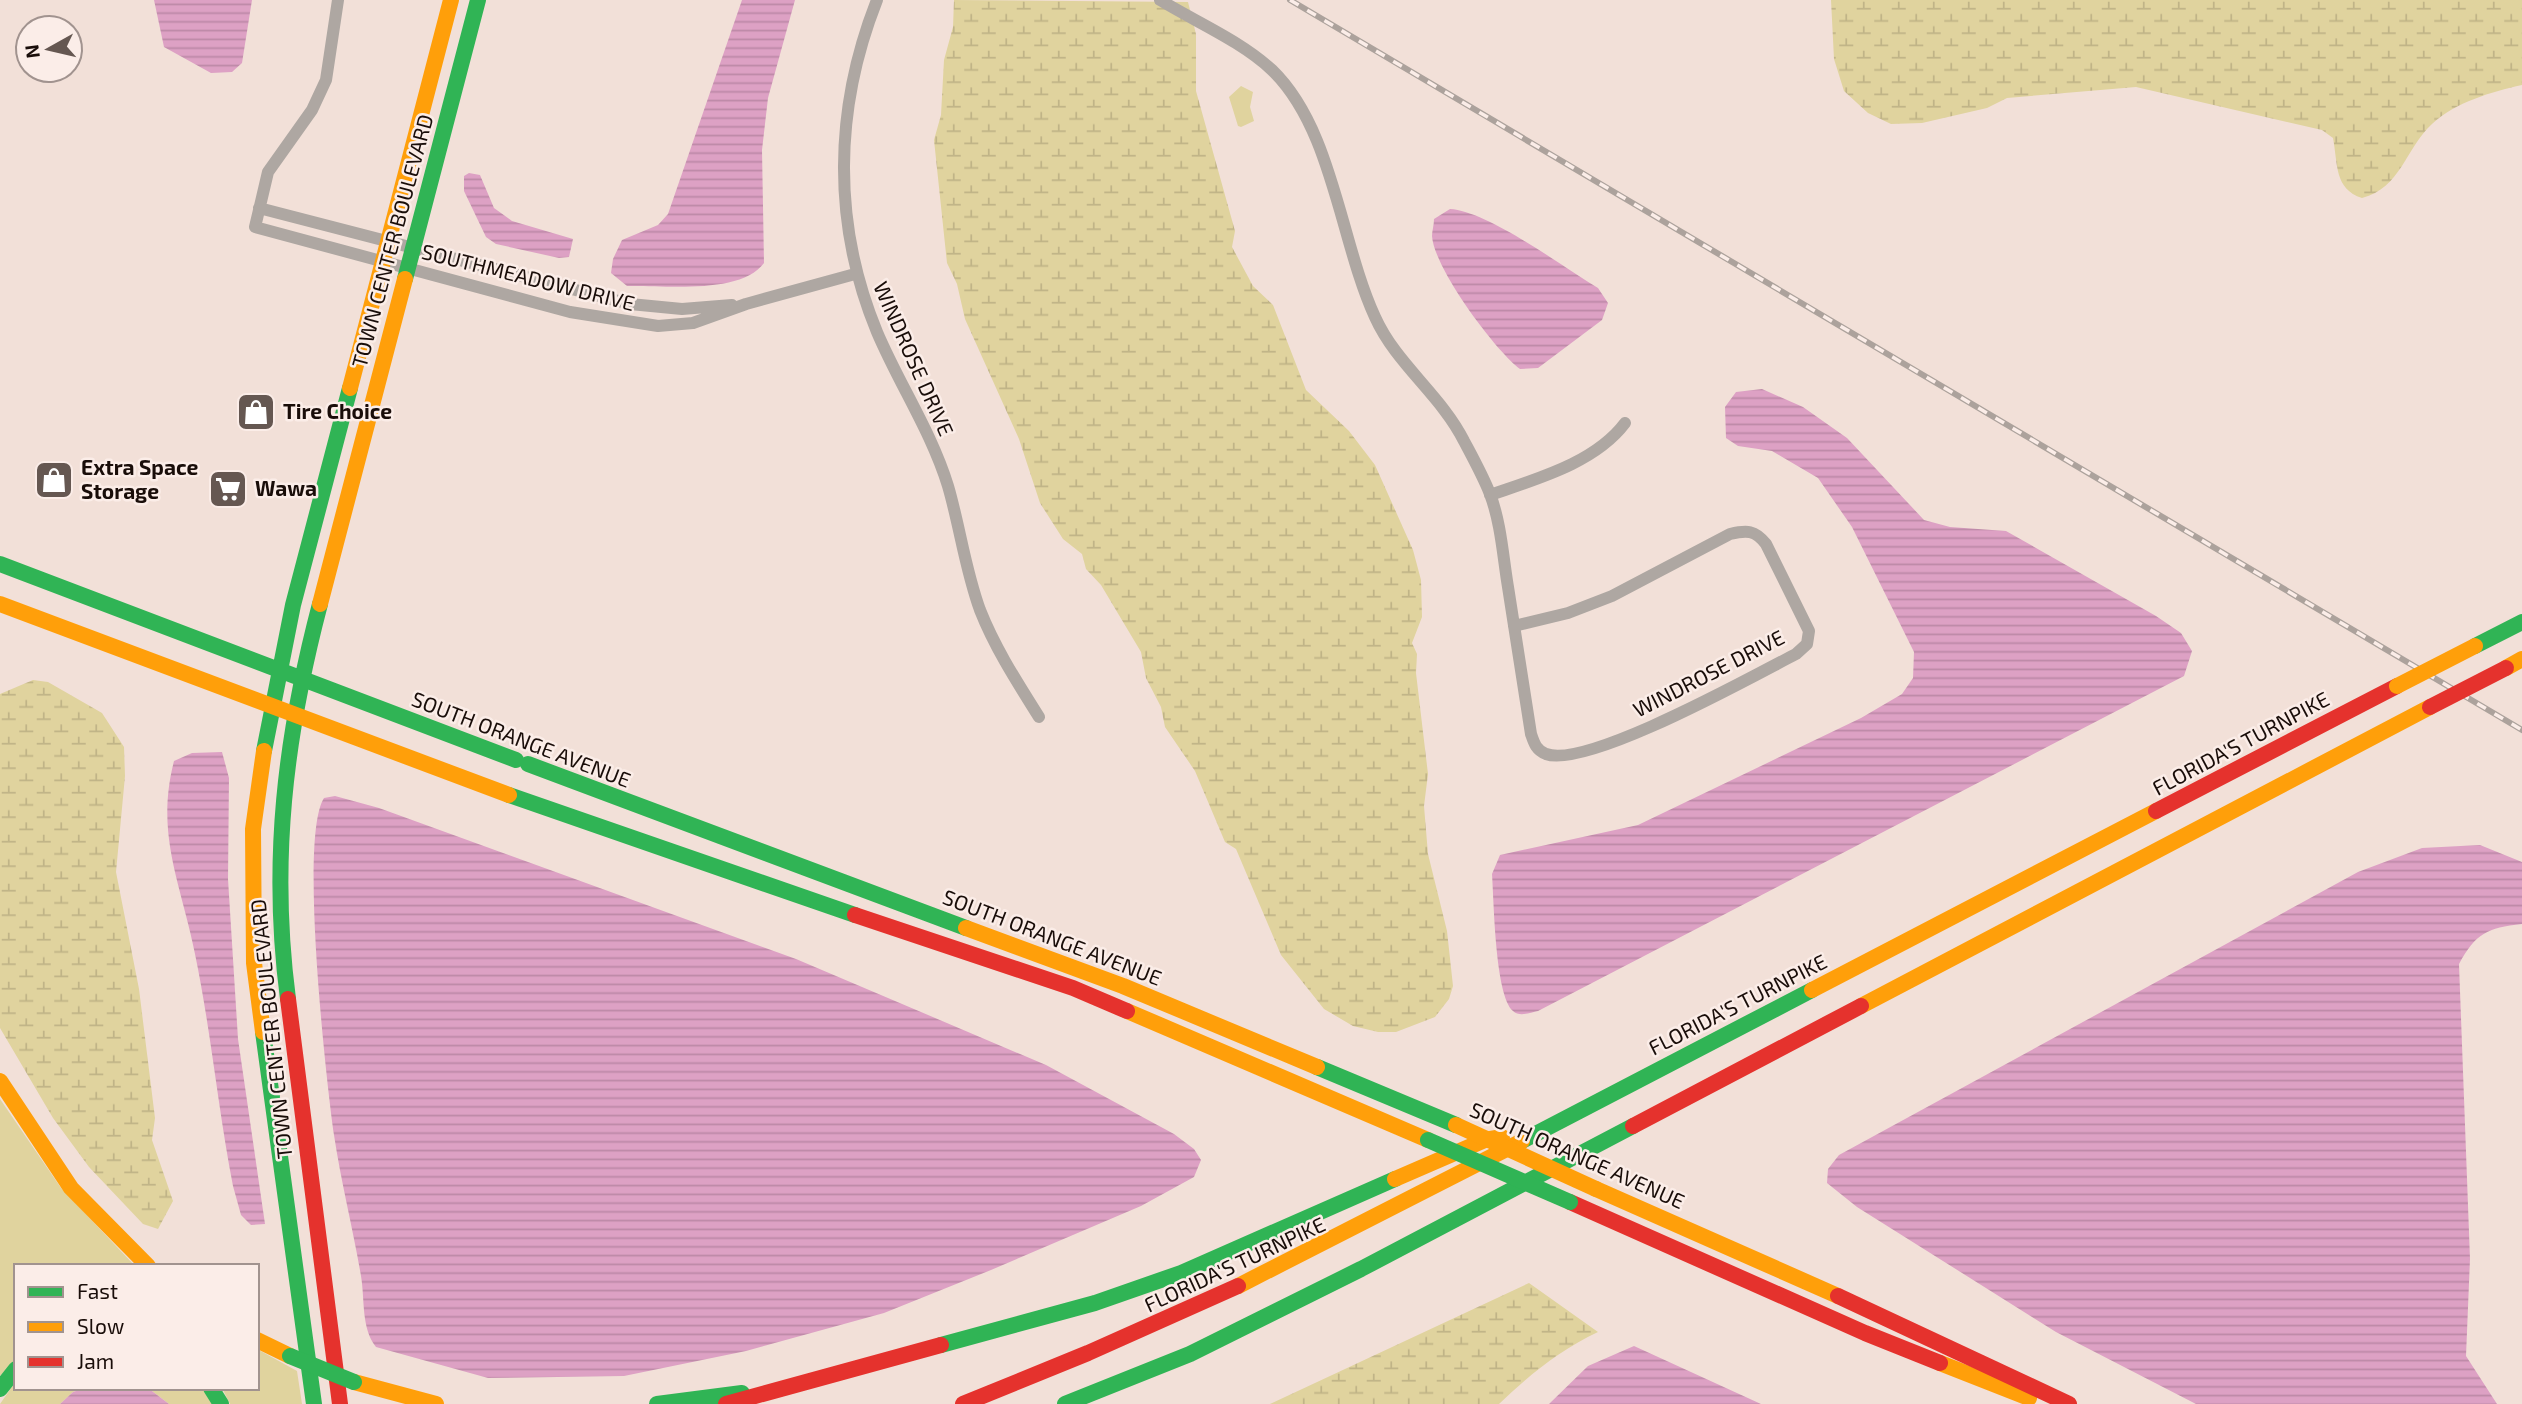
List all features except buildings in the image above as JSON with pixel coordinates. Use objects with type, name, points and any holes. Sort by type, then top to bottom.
[{"type":"main road","name":"TOWN CENTER BOULEVARD","points":[[314,1404],[254,963],[253,829],[279,671],[451,0]]},
{"type":"main road","name":"TOWN CENTER BOULEVARD","points":[[340,1404],[280,941],[278,858],[283,788],[301,680],[478,0]]},
{"type":"main road","name":"SOUTH ORANGE AVENUE","points":[[0,564],[301,680],[1123,986],[1456,1125],[1936,1340],[2069,1404]]},
{"type":"main road","name":"SOUTH ORANGE AVENUE","points":[[0,604],[271,708],[699,864],[874,919],[1073,988],[1428,1140],[1866,1333],[2044,1404]]},
{"type":"main road","name":"FLORIDA'S TURNPIKE","points":[[963,1404],[1143,1331],[1345,1237],[1543,1130],[2522,622]]},
{"type":"main road","points":[[1077,1404],[1190,1354],[1360,1269],[2522,659]]},
{"type":"main road","points":[[0,1081],[71,1188],[146,1264]]},
{"type":"main road","points":[[726,1404],[1095,1303],[1181,1273],[1485,1140],[1543,1130]]},
{"type":"main road","points":[[259,1341],[354,1382],[436,1404]]},
{"type":"main road","points":[[1065,1404],[1190,1354]]},
{"type":"main road","points":[[0,1389],[14,1372]]},
{"type":"main road","points":[[657,1404],[753,1392],[831,1375]]},
{"type":"street","points":[[259,208],[268,172],[312,110],[326,80],[338,0]]},
{"type":"street","name":"WINDROSE DRIVE","points":[[877,0],[852,90],[843,155],[844,209],[855,274],[878,334],[923,423],[947,486],[962,551],[980,610],[1005,662],[1039,717]]},
{"type":"street","name":"WINDROSE DRIVE","points":[[1160,0],[1245,50],[1270,68],[1289,88],[1307,119],[1321,155],[1356,273],[1376,320],[1400,358],[1447,413],[1490,495],[1536,748],[1547,755],[1563,755],[1623,739],[1672,718],[1796,654],[1807,644],[1810,631],[1766,544],[1757,533],[1744,530],[1730,534],[1612,597],[1568,613],[1514,626]]},
{"type":"street","name":"SOUTHMEADOW DRIVE","points":[[746,304],[682,309],[630,304],[259,208],[255,227],[570,312],[659,326],[692,323],[746,304],[855,274]]},
{"type":"street","points":[[570,312],[577,291]]},
{"type":"street","points":[[1490,495],[1568,465],[1600,447],[1625,423]]},
{"type":"green space","points":[[954,0],[1188,2],[1196,34],[1196,91],[1235,231],[1232,247],[1253,286],[1273,305],[1306,390],[1349,431],[1375,465],[1413,550],[1421,580],[1422,617],[1412,643],[1417,654],[1416,673],[1428,774],[1424,806],[1428,854],[1447,931],[1453,986],[1449,999],[1435,1017],[1396,1032],[1378,1032],[1353,1026],[1324,1009],[1281,955],[1236,849],[1225,842],[1195,771],[1165,727],[1161,707],[1146,678],[1141,652],[1101,585],[1086,569],[1082,554],[1063,539],[1040,503],[1019,439],[965,319],[957,284],[947,263],[934,140],[941,115],[944,60],[953,27]]},
{"type":"green space","points":[[1831,0],[2522,0],[2522,85],[2474,99],[2441,116],[2423,134],[2386,186],[2362,198],[2353,194],[2342,182],[2333,138],[2322,130],[2136,87],[2007,98],[1987,108],[1922,123],[1891,124],[1868,113],[1844,91],[1834,59]]},
{"type":"green space","points":[[1241,86],[1253,92],[1250,107],[1254,121],[1241,127],[1238,126],[1229,97]]},
{"type":"green space","points":[[33,680],[48,682],[102,713],[124,747],[125,776],[116,872],[139,989],[155,1118],[152,1140],[173,1201],[158,1229],[143,1224],[89,1167],[53,1118],[0,1028],[0,694]]},
{"type":"green space","points":[[0,1099],[61,1188],[133,1264],[14,1264],[14,1361],[0,1376]]},
{"type":"green space","points":[[1529,1283],[1598,1332],[1546,1364],[1499,1404],[1270,1404]]},
{"type":"green space","points":[[259,1350],[297,1371],[302,1404],[230,1404],[223,1390],[259,1390]]},
{"type":"green space","points":[[14,1384],[14,1390],[79,1390],[60,1404],[0,1404]]},
{"type":"green space","points":[[151,1390],[203,1390],[212,1404],[169,1404]]},
{"type":"shaded area","points":[[154,0],[252,0],[242,63],[232,72],[211,73],[164,47]]},
{"type":"shaded area","points":[[742,0],[795,0],[768,98],[762,150],[764,263],[753,273],[720,284],[681,287],[627,286],[611,273],[613,259],[622,240],[658,225],[668,214]]},
{"type":"shaded area","points":[[469,173],[480,175],[494,208],[512,221],[573,239],[569,257],[559,258],[496,244],[486,237],[464,191],[464,176]]},
{"type":"shaded area","points":[[1450,209],[1466,212],[1504,229],[1598,288],[1608,303],[1602,320],[1538,368],[1520,369],[1481,327],[1454,287],[1435,250],[1432,236],[1434,219]]},
{"type":"shaded area","points":[[1762,389],[1803,407],[1847,438],[1924,520],[1950,527],[2006,531],[2181,633],[2192,651],[2184,676],[1538,1011],[1515,1013],[1507,1002],[1502,987],[1496,947],[1492,874],[1500,855],[1638,825],[1861,718],[1902,694],[1913,678],[1914,652],[1852,527],[1818,478],[1772,451],[1738,446],[1726,438],[1725,407],[1736,392]]},
{"type":"shaded area","points":[[222,752],[229,778],[228,879],[238,1039],[265,1224],[251,1225],[241,1215],[233,1186],[201,983],[169,836],[167,812],[174,761],[192,753]]},
{"type":"shaded area","points":[[335,796],[379,808],[796,959],[1046,1065],[1174,1134],[1194,1149],[1201,1160],[1194,1177],[1141,1206],[884,1313],[746,1351],[624,1376],[488,1378],[376,1347],[366,1323],[361,1276],[334,1135],[317,960],[314,859],[317,821],[324,798]]},
{"type":"shaded area","points":[[2480,845],[2522,862],[2522,924],[2484,934],[2471,945],[2459,964],[2470,1259],[2466,1356],[2497,1404],[2196,1404],[2056,1332],[1857,1207],[1827,1183],[1828,1169],[1839,1155],[2358,872],[2422,848]]},
{"type":"shaded area","points":[[1634,1346],[1761,1404],[1549,1404],[1588,1366]]},
{"type":"shaded area","points":[[151,1390],[169,1404],[60,1404],[73,1392]]},
{"type":"railway","points":[[1290,0],[2522,730]]},
{"type":"traffic: fast","points":[[405,279],[478,0]]},
{"type":"traffic: fast","points":[[264,751],[293,605],[350,388]]},
{"type":"traffic: fast","points":[[0,564],[516,760]]},
{"type":"traffic: fast","points":[[288,999],[280,898],[284,800],[298,703],[320,604]]},
{"type":"traffic: fast","points":[[2475,646],[2522,622]]},
{"type":"traffic: fast","points":[[528,764],[966,928]]},
{"type":"traffic: fast","points":[[509,795],[855,915]]},
{"type":"traffic: fast","points":[[1522,1141],[1812,990]]},
{"type":"traffic: fast","points":[[263,1032],[314,1404]]},
{"type":"traffic: fast","points":[[1317,1067],[1456,1125]]},
{"type":"traffic: fast","points":[[1065,1404],[1190,1354],[1361,1269],[1633,1126]]},
{"type":"traffic: fast","points":[[1428,1140],[1570,1202]]},
{"type":"traffic: fast","points":[[941,1345],[1095,1303],[1181,1273],[1395,1179]]},
{"type":"traffic: fast","points":[[290,1356],[354,1382]]},
{"type":"traffic: fast","points":[[0,1389],[14,1372]]},
{"type":"traffic: fast","points":[[212,1390],[221,1404]]},
{"type":"traffic: fast","points":[[657,1404],[742,1393]]},
{"type":"traffic: slow","points":[[350,388],[451,0]]},
{"type":"traffic: slow","points":[[320,604],[405,279]]},
{"type":"traffic: slow","points":[[0,604],[509,795]]},
{"type":"traffic: slow","points":[[2397,686],[2475,646]]},
{"type":"traffic: slow","points":[[2506,668],[2522,659]]},
{"type":"traffic: slow","points":[[1861,1006],[2430,707]]},
{"type":"traffic: slow","points":[[263,1032],[254,963],[253,829],[264,751]]},
{"type":"traffic: slow","points":[[1812,990],[2156,811]]},
{"type":"traffic: slow","points":[[966,928],[1123,986],[1317,1067]]},
{"type":"traffic: slow","points":[[1127,1011],[1428,1140]]},
{"type":"traffic: slow","points":[[0,1081],[71,1188],[146,1264]]},
{"type":"traffic: slow","points":[[1456,1125],[1596,1189]]},
{"type":"traffic: slow","points":[[1395,1179],[1485,1140],[1502,1137]]},
{"type":"traffic: slow","points":[[1238,1286],[1522,1141]]},
{"type":"traffic: slow","points":[[1596,1189],[1838,1296]]},
{"type":"traffic: slow","points":[[259,1341],[290,1356]]},
{"type":"traffic: slow","points":[[1940,1363],[2029,1398]]},
{"type":"traffic: slow","points":[[354,1382],[436,1404]]},
{"type":"traffic: jam","points":[[2430,707],[2506,668]]},
{"type":"traffic: jam","points":[[2156,811],[2397,686]]},
{"type":"traffic: jam","points":[[855,915],[1073,988],[1127,1011]]},
{"type":"traffic: jam","points":[[288,999],[340,1404]]},
{"type":"traffic: jam","points":[[1633,1126],[1861,1006]]},
{"type":"traffic: jam","points":[[1570,1202],[1865,1333],[1940,1363]]},
{"type":"traffic: jam","points":[[963,1404],[1088,1353],[1238,1286]]},
{"type":"traffic: jam","points":[[1838,1296],[2069,1404]]},
{"type":"traffic: jam","points":[[726,1404],[941,1345]]},
{"type":"place","name":"Tire Choice","points":[[256,412]]},
{"type":"place","name":"Extra Space Storage","points":[[54,480]]},
{"type":"place","name":"Wawa","points":[[228,489]]}]
